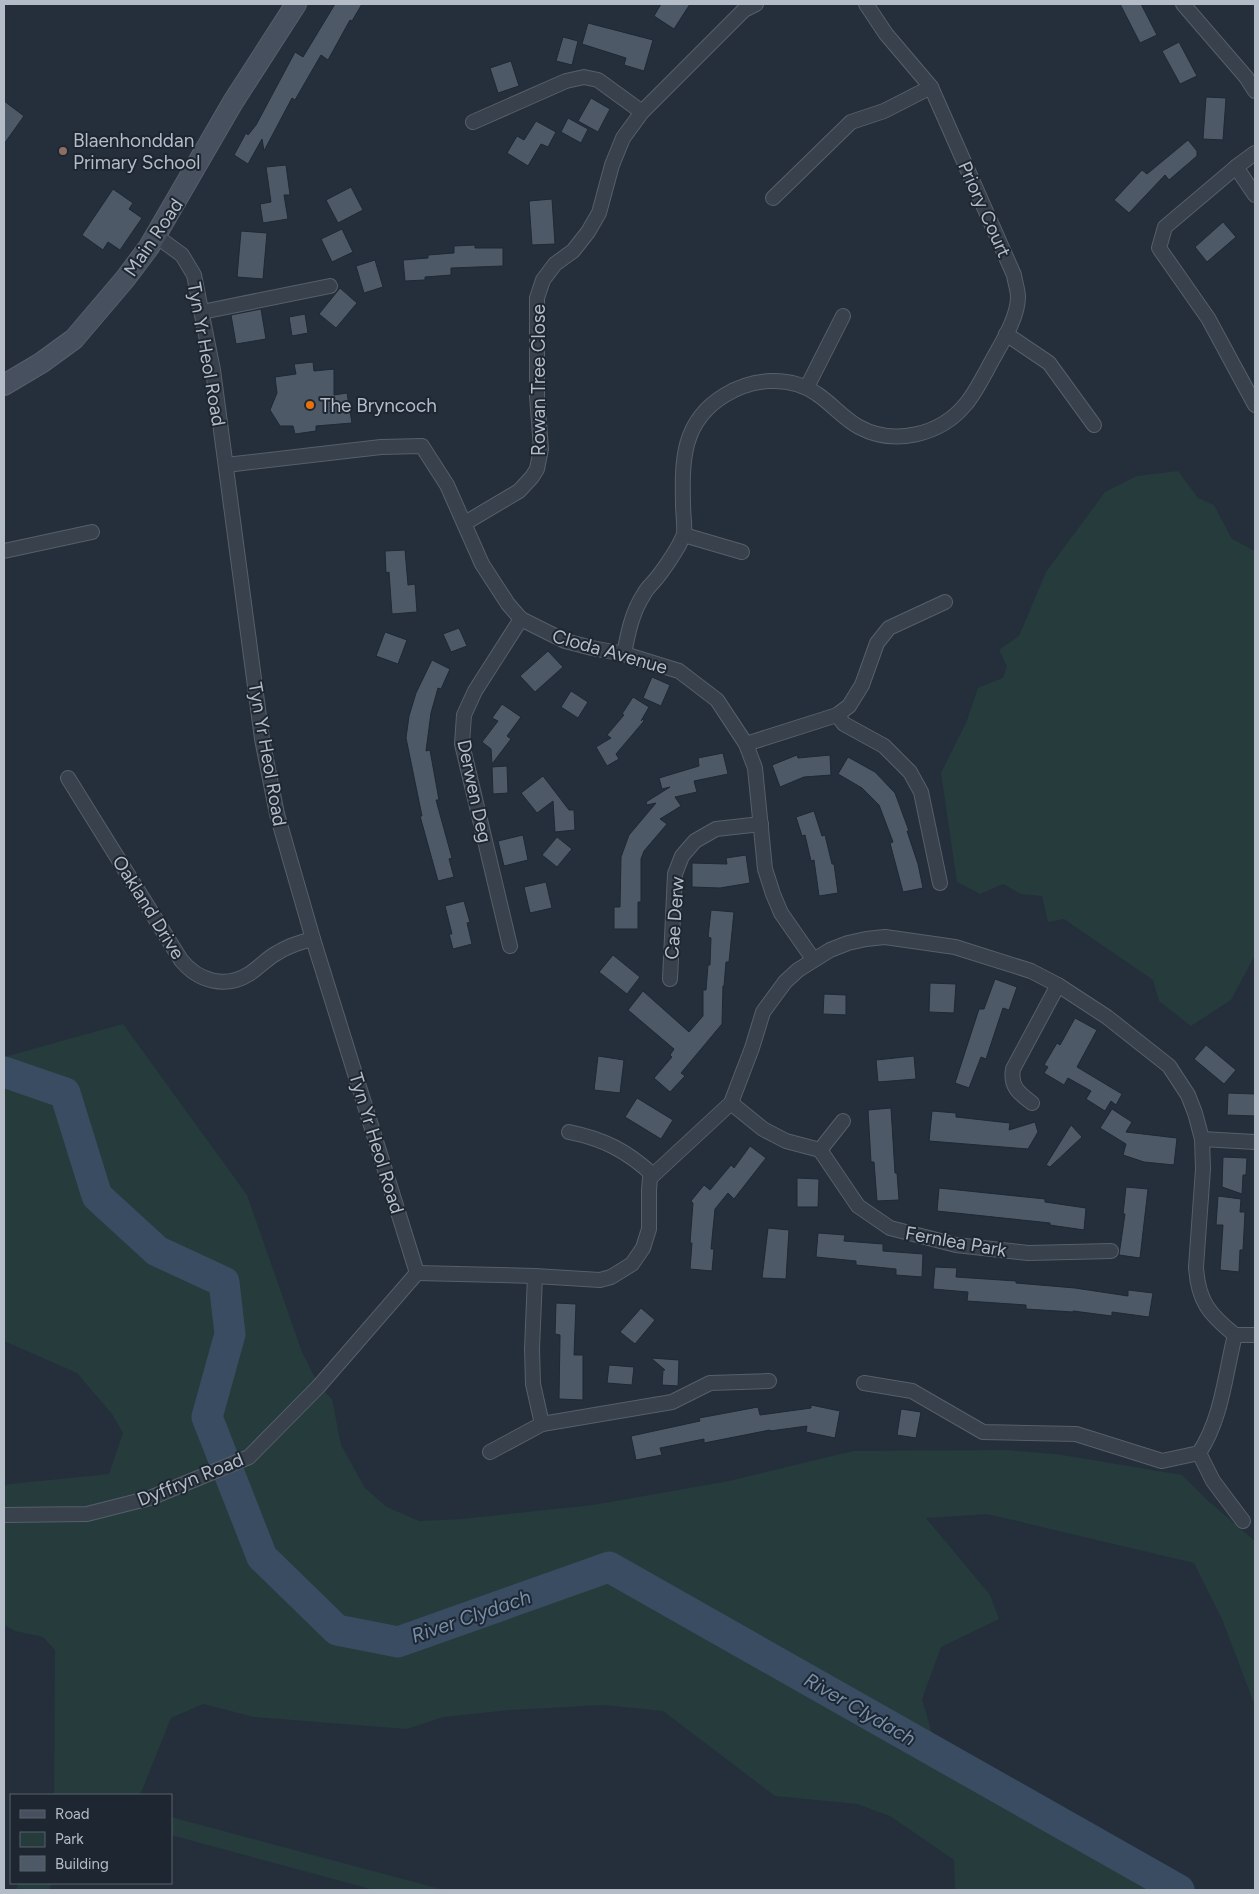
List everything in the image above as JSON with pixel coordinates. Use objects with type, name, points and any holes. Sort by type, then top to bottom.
[{"type":"street","name":"Main Road","points":[[4,384],[41,363],[74,339],[125,279],[156,236],[233,102],[296,4]]},
{"type":"street","name":"Rowan Tree Close","points":[[465,523],[519,491],[537,469],[541,449],[537,396],[537,298],[539,289],[548,272],[573,251],[596,220],[622,138],[642,112],[744,10],[756,4]]},
{"type":"street","points":[[773,198],[851,122],[884,111],[931,87],[886,34],[866,4]]},
{"type":"street","points":[[1184,4],[1246,77],[1255,91]]},
{"type":"street","points":[[473,122],[566,81],[584,77],[598,80],[642,112]]},
{"type":"street","name":"Priory Court","points":[[624,654],[632,616],[644,593],[671,560],[684,535],[682,468],[684,454],[694,427],[702,415],[724,395],[750,384],[779,381],[807,387],[861,428],[889,436],[919,434],[945,423],[966,404],[1006,334],[1016,309],[1018,297],[1014,275],[931,87]]},
{"type":"street","points":[[1255,153],[1165,227],[1160,248],[1208,318],[1255,405]]},
{"type":"street","points":[[1236,167],[1255,195]]},
{"type":"street","name":"Tyn Yr Heol Road","points":[[156,236],[182,255],[194,274],[213,370],[262,739],[277,814],[313,939],[417,1273]]},
{"type":"street","points":[[202,312],[330,286]]},
{"type":"street","points":[[807,387],[844,316]]},
{"type":"street","points":[[1006,334],[1049,364],[1094,425]]},
{"type":"street","name":"Cloda Avenue","points":[[226,465],[381,447],[422,446],[447,485],[482,564],[508,604],[521,619],[565,641],[624,654],[679,671],[717,700],[746,744],[755,768],[765,869],[773,894],[781,913],[813,959]]},
{"type":"street","points":[[4,551],[92,532]]},
{"type":"street","points":[[684,535],[742,552]]},
{"type":"street","points":[[746,744],[837,715],[849,706],[862,685],[877,643],[889,628],[945,602]]},
{"type":"street","name":"Derwen Deg","points":[[510,946],[462,744],[464,715],[475,692],[521,619]]},
{"type":"street","points":[[837,715],[844,724],[884,746],[910,772],[921,792],[940,883]]},
{"type":"street","name":"Oakland Drive","points":[[68,778],[181,960],[196,975],[216,982],[234,981],[250,974],[275,954],[294,944],[313,939]]},
{"type":"street","name":"Cae Derw","points":[[670,979],[675,874],[682,856],[695,841],[716,829],[761,824]]},
{"type":"street","points":[[417,1273],[535,1276],[600,1280],[617,1274],[632,1264],[647,1239],[649,1229],[650,1178],[730,1103],[752,1048],[763,1012],[785,982],[813,959],[848,943],[885,938],[955,947],[1031,971],[1058,985],[1107,1017],[1169,1066],[1188,1095],[1202,1139],[1203,1162],[1196,1267],[1197,1283],[1202,1301],[1215,1319],[1235,1335],[1255,1335]]},
{"type":"street","points":[[1032,1103],[1017,1092],[1014,1087],[1012,1081],[1013,1069],[1058,985]]},
{"type":"street","points":[[730,1103],[763,1129],[786,1141],[820,1150],[843,1121]]},
{"type":"street","points":[[569,1132],[611,1144],[637,1160],[653,1175]]},
{"type":"street","points":[[1202,1139],[1255,1142]]},
{"type":"street","name":"Fernlea Park","points":[[820,1150],[858,1206],[890,1228],[956,1245],[1028,1253],[1111,1251]]},
{"type":"street","name":"Dyffryn Road","points":[[4,1515],[87,1514],[150,1498],[249,1457],[319,1386],[417,1273]]},
{"type":"street","points":[[535,1276],[532,1349],[533,1384],[542,1424]]},
{"type":"street","points":[[864,1383],[912,1391],[983,1432],[1076,1434],[1162,1462],[1199,1453],[1209,1437],[1216,1418],[1235,1335]]},
{"type":"street","points":[[490,1452],[542,1424],[672,1402],[710,1383],[769,1381]]},
{"type":"street","points":[[1199,1453],[1213,1481],[1243,1521]]},
{"type":"green space","points":[[1178,471],[1198,498],[1214,505],[1232,539],[1255,551],[1255,955],[1231,1000],[1191,1026],[1159,1001],[1153,980],[1064,919],[1048,922],[1042,896],[1021,894],[1003,884],[980,894],[957,882],[941,773],[966,723],[978,688],[1003,678],[1007,666],[999,650],[1019,636],[1046,572],[1105,492],[1137,476]]},
{"type":"green space","points":[[123,1024],[247,1195],[302,1352],[319,1386],[332,1399],[341,1445],[365,1488],[387,1507],[419,1521],[462,1519],[593,1505],[729,1481],[853,1451],[1004,1450],[1056,1454],[1182,1475],[1207,1500],[1255,1541],[1255,1706],[1222,1619],[1194,1563],[987,1514],[926,1518],[990,1595],[999,1619],[941,1647],[922,1699],[942,1769],[1159,1890],[955,1890],[954,1860],[890,1816],[857,1804],[775,1796],[663,1711],[603,1705],[510,1710],[443,1717],[407,1729],[254,1717],[203,1704],[171,1718],[140,1794],[54,1794],[55,1650],[43,1637],[15,1631],[4,1625],[4,1486],[109,1474],[123,1433],[112,1414],[77,1373],[4,1341],[4,1057]]},
{"type":"green space","points":[[172,1817],[444,1890],[374,1890],[172,1835]]},
{"type":"green space","points":[[19,1884],[52,1884],[49,1890],[16,1890]]},
{"type":"building","points":[[335,4],[362,4],[352,21],[350,20],[328,60],[321,55],[295,100],[292,98],[264,151],[262,139],[248,164],[234,155],[246,133],[248,135],[256,125],[295,52],[303,57]]},
{"type":"building","points":[[661,4],[690,4],[674,29],[654,16]]},
{"type":"building","points":[[1120,4],[1141,4],[1157,35],[1140,43]]},
{"type":"building","points":[[588,23],[653,40],[644,71],[624,65],[626,58],[582,44]]},
{"type":"building","points":[[563,37],[578,41],[572,65],[556,61]]},
{"type":"building","points":[[1179,42],[1197,76],[1180,84],[1162,51]]},
{"type":"building","points":[[511,61],[519,86],[498,93],[490,68]]},
{"type":"building","points":[[1206,97],[1226,98],[1223,140],[1203,139]]},
{"type":"building","points":[[591,98],[610,109],[598,132],[578,121]]},
{"type":"building","points":[[4,101],[24,116],[4,144]]},
{"type":"building","points":[[568,118],[588,129],[581,143],[561,132]]},
{"type":"building","points":[[536,121],[556,132],[548,147],[541,144],[528,166],[507,153],[517,136],[524,140]]},
{"type":"building","points":[[1188,140],[1197,151],[1197,156],[1169,180],[1165,175],[1129,213],[1114,200],[1142,170],[1147,174]]},
{"type":"building","points":[[286,165],[290,195],[284,195],[288,219],[263,223],[260,204],[271,202],[266,167]]},
{"type":"building","points":[[351,187],[363,210],[338,223],[326,200]]},
{"type":"building","points":[[113,189],[133,203],[129,209],[142,218],[120,250],[108,242],[103,250],[82,235]]},
{"type":"building","points":[[552,199],[555,244],[532,245],[529,201]]},
{"type":"building","points":[[1223,222],[1236,237],[1207,262],[1195,247]]},
{"type":"building","points":[[342,229],[353,252],[332,262],[321,239]]},
{"type":"building","points":[[241,231],[267,233],[263,279],[237,277]]},
{"type":"building","points":[[475,245],[475,248],[503,248],[503,266],[451,268],[451,275],[425,277],[425,280],[405,281],[403,260],[428,258],[428,255],[454,253],[454,246]]},
{"type":"building","points":[[375,260],[383,287],[364,293],[356,266]]},
{"type":"building","points":[[340,288],[357,303],[336,328],[319,314]]},
{"type":"building","points":[[261,309],[266,339],[236,344],[231,315]]},
{"type":"building","points":[[305,314],[308,333],[292,336],[289,317]]},
{"type":"building","name":"The Bryncoch","points":[[313,362],[314,371],[334,369],[334,395],[347,393],[352,423],[316,426],[316,431],[295,434],[293,426],[280,426],[270,410],[277,393],[275,377],[296,374],[294,364]]},
{"type":"building","points":[[405,550],[408,585],[415,584],[417,612],[392,614],[389,572],[386,573],[385,551]]},
{"type":"building","points":[[459,628],[467,646],[451,652],[443,634]]},
{"type":"building","points":[[385,632],[407,640],[398,664],[376,656]]},
{"type":"building","points":[[548,651],[563,667],[535,692],[520,676]]},
{"type":"building","points":[[432,660],[450,669],[441,689],[438,688],[431,713],[426,751],[430,750],[439,800],[436,800],[452,858],[449,859],[454,877],[438,881],[420,816],[422,816],[406,738],[409,716],[416,693]]},
{"type":"building","points":[[652,677],[670,685],[661,706],[643,698]]},
{"type":"building","points":[[571,691],[588,702],[578,718],[561,707]]},
{"type":"building","points":[[633,697],[649,707],[641,721],[643,719],[644,721],[616,754],[619,759],[607,766],[596,747],[611,738],[607,735],[624,715],[622,714]]},
{"type":"building","points":[[502,704],[521,717],[507,736],[511,739],[492,764],[491,749],[482,742],[498,721],[492,718]]},
{"type":"building","points":[[723,753],[728,774],[694,781],[697,792],[675,797],[681,806],[660,819],[667,824],[644,851],[641,859],[641,902],[638,902],[638,929],[614,929],[614,907],[620,907],[621,857],[629,835],[656,803],[647,805],[646,802],[670,787],[662,789],[659,778],[699,766],[698,758]]},
{"type":"building","points":[[797,755],[798,758],[830,755],[831,775],[804,777],[780,787],[772,765]]},
{"type":"building","points":[[848,757],[875,772],[895,793],[909,831],[907,831],[918,864],[923,888],[903,892],[890,843],[893,842],[879,805],[862,788],[838,774]]},
{"type":"building","points":[[507,766],[508,793],[493,794],[492,767]]},
{"type":"building","points":[[543,776],[569,810],[574,810],[575,830],[555,832],[553,801],[537,813],[521,793]]},
{"type":"building","points":[[814,811],[822,836],[825,835],[832,864],[834,864],[838,893],[819,896],[814,860],[811,861],[805,835],[802,836],[796,817]]},
{"type":"building","points":[[523,835],[528,860],[504,866],[498,841]]},
{"type":"building","points":[[557,837],[572,849],[557,867],[542,855]]},
{"type":"building","points":[[746,855],[750,883],[720,888],[692,887],[692,863],[727,864],[726,858]]},
{"type":"building","points":[[546,882],[552,908],[530,913],[524,887]]},
{"type":"building","points":[[464,901],[470,922],[467,923],[472,944],[453,949],[449,934],[452,934],[445,906]]},
{"type":"building","points":[[711,910],[734,912],[729,962],[726,962],[723,986],[722,1024],[681,1073],[685,1076],[670,1092],[654,1078],[672,1057],[670,1055],[674,1049],[628,1010],[643,991],[689,1032],[703,1016],[703,990],[706,990],[708,965],[710,965],[711,938],[708,937]]},
{"type":"building","points":[[613,955],[640,977],[627,994],[599,972]]},
{"type":"building","points":[[995,979],[1017,987],[1009,1010],[1003,1008],[986,1059],[981,1057],[969,1088],[955,1083],[979,1009],[984,1009]]},
{"type":"building","points":[[930,983],[956,984],[954,1013],[929,1012]]},
{"type":"building","points":[[824,994],[846,995],[846,1015],[823,1014]]},
{"type":"building","points":[[1075,1018],[1097,1030],[1077,1067],[1122,1094],[1116,1105],[1111,1101],[1105,1111],[1086,1099],[1091,1091],[1068,1078],[1064,1085],[1044,1073],[1048,1067],[1044,1065],[1057,1043],[1060,1045]]},
{"type":"building","points":[[1206,1045],[1236,1070],[1224,1084],[1194,1059]]},
{"type":"building","points":[[598,1056],[624,1060],[620,1093],[594,1090]]},
{"type":"building","points":[[914,1056],[916,1079],[878,1082],[876,1060]]},
{"type":"building","points":[[1228,1093],[1255,1094],[1255,1116],[1227,1115]]},
{"type":"building","points":[[637,1098],[673,1120],[661,1139],[625,1117]]},
{"type":"building","points":[[891,1108],[895,1173],[897,1173],[899,1200],[877,1201],[874,1162],[871,1162],[868,1110]]},
{"type":"building","points":[[1112,1109],[1132,1122],[1126,1132],[1177,1138],[1174,1165],[1144,1162],[1123,1155],[1126,1144],[1100,1128]]},
{"type":"building","points":[[932,1111],[956,1113],[956,1117],[1010,1123],[1009,1130],[1035,1122],[1038,1132],[1028,1149],[929,1141]]},
{"type":"building","points":[[1071,1125],[1082,1137],[1050,1167],[1046,1165]]},
{"type":"building","points":[[750,1146],[766,1158],[734,1199],[728,1193],[715,1209],[711,1249],[714,1249],[712,1271],[690,1269],[693,1203],[691,1201],[704,1185],[710,1190],[731,1165],[734,1168]]},
{"type":"building","points":[[1223,1157],[1247,1158],[1246,1175],[1243,1175],[1242,1194],[1222,1187]]},
{"type":"building","points":[[797,1178],[819,1179],[818,1207],[797,1207]]},
{"type":"building","points":[[1126,1187],[1148,1189],[1140,1258],[1119,1255],[1125,1214],[1123,1214]]},
{"type":"building","points":[[939,1188],[1045,1199],[1045,1202],[1086,1208],[1084,1230],[1050,1225],[1050,1223],[937,1211]]},
{"type":"building","points":[[1218,1196],[1241,1199],[1240,1212],[1245,1212],[1243,1250],[1240,1250],[1239,1272],[1220,1270],[1223,1225],[1216,1225]]},
{"type":"building","points":[[768,1228],[789,1230],[786,1279],[762,1278]]},
{"type":"building","points":[[818,1233],[845,1235],[844,1241],[883,1244],[883,1251],[923,1254],[922,1277],[896,1275],[896,1269],[856,1265],[856,1261],[816,1257]]},
{"type":"building","points":[[935,1267],[957,1268],[956,1277],[1016,1281],[1016,1283],[1075,1288],[1128,1296],[1128,1290],[1153,1293],[1149,1317],[1112,1312],[1112,1316],[1073,1311],[1026,1309],[1026,1305],[967,1301],[968,1292],[933,1289]]},
{"type":"building","points":[[556,1303],[576,1304],[574,1355],[583,1355],[583,1400],[559,1399],[560,1335],[555,1334]]},
{"type":"building","points":[[641,1308],[655,1320],[635,1344],[620,1332]]},
{"type":"building","points":[[651,1358],[679,1360],[678,1386],[662,1385],[663,1370],[665,1370]]},
{"type":"building","points":[[609,1365],[634,1367],[632,1385],[607,1383]]},
{"type":"building","points":[[811,1405],[840,1411],[835,1438],[806,1432],[807,1426],[770,1430],[704,1443],[704,1439],[660,1448],[662,1455],[636,1460],[631,1436],[700,1421],[699,1418],[758,1407],[760,1415],[811,1408]]},
{"type":"building","points":[[901,1409],[921,1412],[916,1438],[897,1435]]},
{"type":"waterway","name":"River Clydach","points":[[4,1072],[65,1093],[97,1196],[157,1251],[224,1282],[230,1334],[207,1417],[262,1557],[337,1630],[398,1642],[609,1567],[1179,1890]]},
{"type":"place","name":"Blaenhonddan Primary School","points":[[63,151]]},
{"type":"place","name":"The Bryncoch","points":[[310,405]]}]
